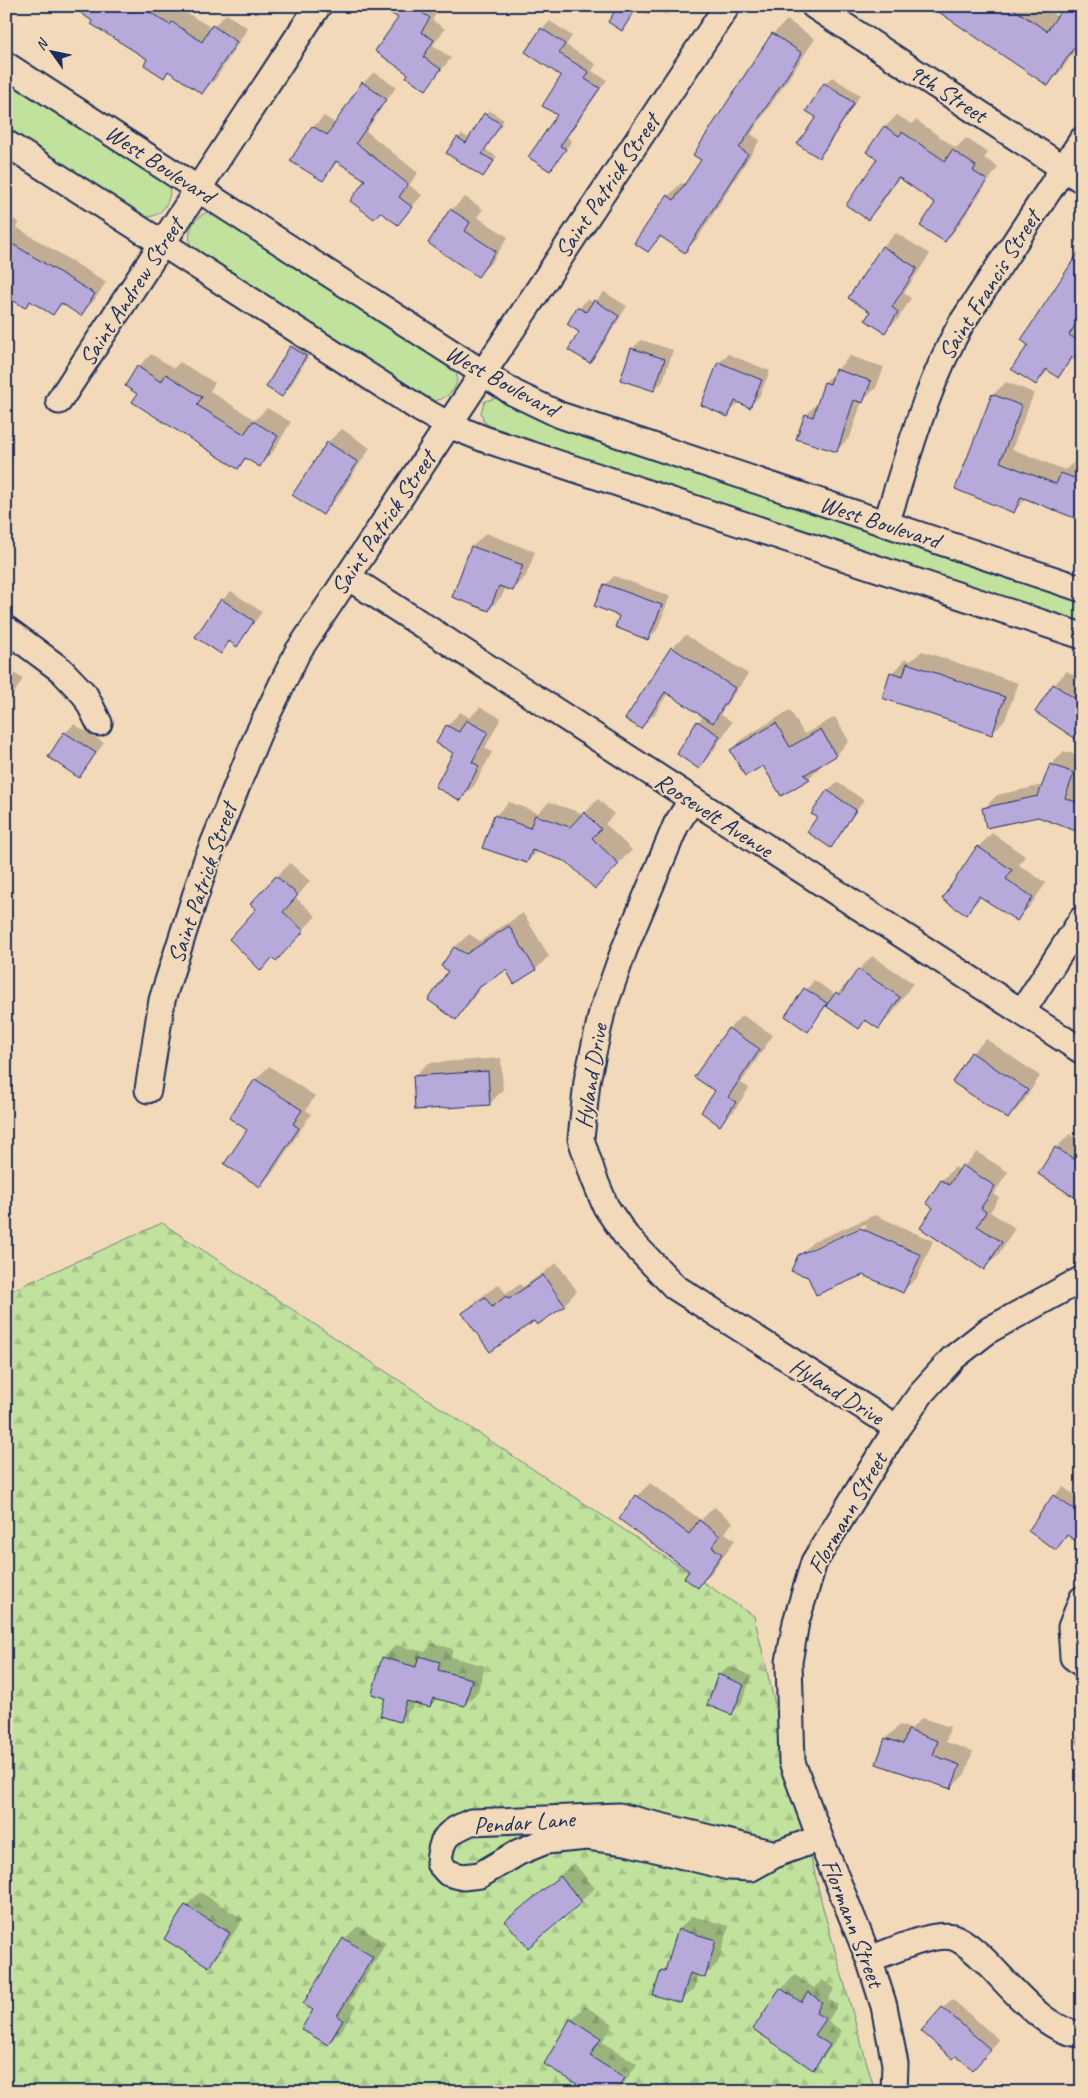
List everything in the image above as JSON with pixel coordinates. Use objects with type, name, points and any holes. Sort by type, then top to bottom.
[{"type":"street","name":"Saint Andrew Street","points":[[59,401],[318,6]]},
{"type":"street","name":"Saint Patrick Street","points":[[148,1090],[162,1000],[206,862],[275,696],[297,654],[726,6]]},
{"type":"street","name":"9th Street","points":[[814,6],[1073,174]]},
{"type":"street","name":"West Boulevard","points":[[6,65],[514,393],[560,415],[1082,589]]},
{"type":"street","name":"Saint Francis Street","points":[[886,524],[931,385],[945,352],[961,324],[1073,174],[1082,140]]},
{"type":"street","name":"West Boulevard","points":[[6,143],[420,409],[449,425],[494,442],[1082,636]]},
{"type":"street","name":"Roosevelt Avenue","points":[[348,577],[691,801],[1082,1051]]},
{"type":"street","points":[[6,629],[61,670],[85,695],[99,723]]},
{"type":"street","name":"Hyland Drive","points":[[691,801],[676,825],[624,950],[602,1012],[587,1081],[581,1139],[591,1170],[606,1207],[626,1236],[675,1287],[897,1428]]},
{"type":"street","points":[[1022,1012],[1082,919]]},
{"type":"street","name":"Flormann Street","points":[[894,2092],[895,2064],[884,2006],[870,1959],[820,1838],[792,1762],[789,1662],[796,1622],[814,1562],[897,1428],[923,1391],[953,1358],[989,1330],[1082,1279]]},
{"type":"street","points":[[1082,1599],[1071,1627],[1073,1657],[1082,1664]]},
{"type":"street","name":"Pendar Lane","points":[[776,1854],[618,1816],[471,1822],[450,1831],[440,1846],[439,1863],[448,1873],[463,1877],[480,1875],[519,1852],[546,1841],[587,1837],[626,1842],[728,1867],[751,1868],[776,1854],[820,1838]]},
{"type":"street","points":[[870,1959],[934,1937],[953,1937],[969,1946],[1039,2014],[1058,2029],[1082,2034]]},
{"type":"green space","points":[[6,76],[169,185],[169,197],[164,208],[154,215],[142,216],[6,129]]},
{"type":"green space","points":[[207,212],[216,213],[455,368],[457,382],[451,393],[440,400],[426,401],[193,250],[190,239],[191,228],[201,215]]},
{"type":"green space","points":[[496,398],[1082,597],[1082,623],[496,429],[484,422],[481,412],[485,401]]},
{"type":"green space","points":[[162,1223],[754,1616],[823,1908],[875,2092],[6,2092],[6,1293]]},
{"type":"building","points":[[71,6],[140,6],[170,25],[172,22],[202,42],[212,25],[237,42],[202,94],[168,71],[164,78],[144,65],[147,59],[91,24],[92,21]]},
{"type":"building","points":[[380,6],[413,6],[430,18],[421,32],[434,40],[423,57],[441,69],[426,90],[406,77],[408,74],[375,51],[398,18]]},
{"type":"building","points":[[618,6],[637,6],[622,31],[608,22]]},
{"type":"building","points":[[930,6],[1009,6],[1047,31],[1064,6],[1082,6],[1082,36],[1048,86]]},
{"type":"building","points":[[541,28],[565,44],[559,53],[589,72],[585,79],[600,88],[560,146],[566,149],[550,171],[528,157],[557,115],[542,106],[561,76],[525,52]]},
{"type":"building","points":[[772,33],[802,53],[739,148],[748,154],[685,253],[660,236],[648,252],[634,243],[667,195],[674,200],[701,160],[693,155]]},
{"type":"building","points":[[362,82],[386,99],[356,143],[408,184],[399,197],[412,207],[398,225],[380,212],[374,219],[350,201],[365,180],[336,161],[323,181],[290,161],[312,126],[327,135]]},
{"type":"building","points":[[824,83],[854,103],[819,158],[797,144],[816,117],[806,111]]},
{"type":"building","points":[[484,113],[501,124],[482,154],[494,161],[483,177],[446,153],[457,137],[466,143]]},
{"type":"building","points":[[884,126],[899,136],[902,132],[945,161],[952,150],[976,166],[973,171],[987,180],[945,242],[920,226],[935,203],[898,177],[868,220],[846,205],[877,159],[866,152]]},
{"type":"building","points":[[450,209],[470,222],[465,231],[496,251],[478,277],[428,243]]},
{"type":"building","points":[[6,240],[95,294],[81,316],[61,303],[53,315],[30,301],[25,308],[6,296]]},
{"type":"building","points":[[882,246],[917,268],[892,307],[898,312],[885,333],[865,320],[870,312],[848,298]]},
{"type":"building","points":[[1082,247],[1082,314],[1069,335],[1082,343],[1082,363],[1072,357],[1058,378],[1046,369],[1036,385],[1011,369],[1028,345],[1021,340]]},
{"type":"building","points":[[594,300],[619,316],[590,363],[568,350],[579,332],[567,324],[577,307],[586,312]]},
{"type":"building","points":[[290,346],[306,356],[282,397],[266,387]]},
{"type":"building","points":[[631,348],[665,359],[654,391],[620,380]]},
{"type":"building","points":[[718,362],[762,380],[750,408],[735,401],[728,417],[701,405]]},
{"type":"building","points":[[137,366],[161,382],[166,374],[202,397],[197,405],[244,434],[253,421],[278,436],[260,467],[245,458],[238,469],[132,402],[137,394],[125,386]]},
{"type":"building","points":[[835,369],[871,381],[863,403],[854,400],[837,452],[796,439],[805,414],[813,417],[824,382],[830,384]]},
{"type":"building","points":[[992,394],[1022,406],[1000,462],[1056,484],[1061,473],[1082,481],[1082,521],[1021,497],[1014,513],[955,489]]},
{"type":"building","points":[[327,442],[358,462],[323,515],[292,495]]},
{"type":"building","points":[[471,546],[523,565],[513,591],[499,586],[489,611],[452,597]]},
{"type":"building","points":[[604,584],[662,605],[648,640],[615,627],[619,616],[594,606]]},
{"type":"building","points":[[221,599],[254,621],[237,647],[229,641],[221,654],[195,637]]},
{"type":"building","points":[[671,647],[735,688],[713,723],[665,692],[641,729],[625,719]]},
{"type":"building","points":[[907,663],[1005,697],[992,735],[882,698],[890,672],[903,676]]},
{"type":"building","points":[[1053,684],[1082,703],[1082,743],[1035,712]]},
{"type":"building","points":[[466,720],[488,732],[472,762],[479,766],[461,801],[435,787],[453,753],[436,743],[446,725],[459,732]]},
{"type":"building","points":[[697,721],[720,736],[699,769],[677,754]]},
{"type":"building","points":[[776,723],[790,747],[821,729],[836,756],[804,775],[810,779],[781,796],[763,766],[745,776],[730,750]]},
{"type":"building","points":[[64,732],[96,753],[79,778],[48,757]]},
{"type":"building","points":[[1050,764],[1074,773],[1065,798],[1082,804],[1082,816],[1076,831],[1038,817],[986,828],[982,808],[1038,796]]},
{"type":"building","points":[[827,790],[856,810],[831,848],[807,832],[817,817],[811,814]]},
{"type":"building","points":[[584,812],[601,829],[592,838],[619,864],[595,889],[567,862],[532,850],[527,863],[482,848],[494,815],[530,828],[535,815],[570,827]]},
{"type":"building","points":[[977,846],[1012,870],[1006,879],[1033,897],[1017,921],[979,896],[966,915],[942,899]]},
{"type":"building","points":[[276,876],[298,895],[283,912],[304,931],[276,961],[272,958],[261,971],[229,939],[256,909],[250,904]]},
{"type":"building","points":[[509,926],[536,970],[514,984],[506,970],[478,988],[456,1020],[428,1000],[448,971],[441,966],[454,947],[466,954]]},
{"type":"building","points":[[858,969],[900,997],[879,1029],[865,1020],[859,1029],[826,1006],[836,992],[840,995]]},
{"type":"building","points":[[804,988],[827,1003],[808,1032],[785,1016]]},
{"type":"building","points":[[728,1028],[760,1049],[728,1097],[736,1102],[720,1126],[701,1112],[715,1091],[694,1077]]},
{"type":"building","points":[[971,1052],[1028,1090],[1008,1119],[952,1082]]},
{"type":"building","points":[[488,1071],[490,1105],[415,1110],[413,1076]]},
{"type":"building","points":[[255,1079],[302,1110],[293,1124],[299,1128],[260,1187],[224,1164],[247,1130],[229,1118]]},
{"type":"building","points":[[1055,1147],[1082,1164],[1082,1202],[1038,1174]]},
{"type":"building","points":[[962,1165],[995,1186],[981,1208],[986,1212],[977,1226],[1002,1242],[984,1270],[920,1228],[933,1208],[926,1203],[941,1180],[949,1185]]},
{"type":"building","points":[[860,1228],[921,1255],[903,1293],[863,1275],[816,1295],[808,1277],[791,1271],[798,1255]]},
{"type":"building","points":[[543,1275],[565,1306],[537,1325],[534,1321],[490,1352],[462,1313],[485,1297],[492,1307],[506,1296],[509,1299]]},
{"type":"building","points":[[636,1495],[689,1534],[699,1520],[720,1536],[712,1547],[722,1554],[698,1588],[684,1578],[689,1571],[619,1519]]},
{"type":"building","points":[[1053,1495],[1082,1515],[1082,1545],[1067,1535],[1056,1550],[1028,1531]]},
{"type":"building","points":[[419,1656],[440,1662],[438,1670],[472,1679],[465,1706],[433,1698],[430,1707],[406,1701],[400,1722],[380,1716],[385,1698],[372,1694],[382,1657],[416,1667]]},
{"type":"building","points":[[718,1674],[744,1685],[732,1715],[707,1705]]},
{"type":"building","points":[[908,1730],[938,1741],[933,1755],[960,1765],[951,1789],[876,1764],[885,1738],[903,1744]]},
{"type":"building","points":[[560,1876],[582,1902],[528,1948],[505,1921]]},
{"type":"building","points":[[185,1905],[230,1933],[209,1967],[164,1939]]},
{"type":"building","points":[[678,1929],[716,1940],[705,1978],[690,1973],[681,2003],[653,1995],[661,1970],[665,1971]]},
{"type":"building","points":[[343,1938],[373,1957],[337,2016],[343,2020],[328,2045],[301,2029],[313,2010],[303,2004]]},
{"type":"building","points":[[780,1988],[801,2002],[808,1992],[822,2002],[816,2013],[826,2019],[815,2035],[830,2045],[813,2070],[753,2029]]},
{"type":"building","points":[[942,2007],[991,2050],[973,2070],[956,2056],[953,2059],[921,2031]]},
{"type":"building","points":[[570,2019],[601,2038],[590,2056],[625,2078],[616,2092],[590,2092],[544,2064]]}]
